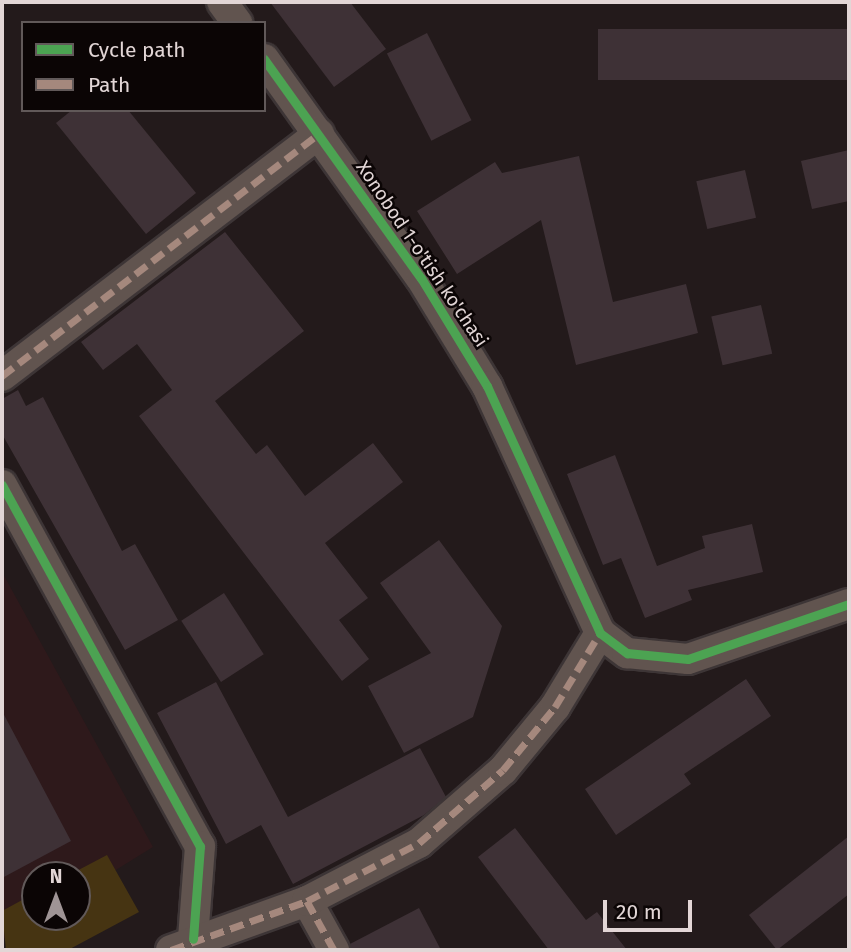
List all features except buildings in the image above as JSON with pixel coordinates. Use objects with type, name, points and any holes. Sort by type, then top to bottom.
[{"type":"street","points":[[222,2],[236,21]]},
{"type":"street","name":"Xonobod 1-o'tish ko'chasi","points":[[266,62],[421,278],[487,386],[600,634]]},
{"type":"street","points":[[2,376],[319,134]]},
{"type":"street","points":[[2,485],[200,846],[182,945],[307,901],[419,843],[503,770],[555,707],[600,634],[627,653],[688,659],[849,604]]},
{"type":"street","points":[[307,901],[334,950]]},
{"type":"shaded area","points":[[2,572],[153,847],[91,885],[91,861],[21,861],[21,927],[2,940]]},
{"type":"shaded area","points":[[107,855],[139,912],[68,950],[6,950],[2,911],[21,901],[21,931],[91,931],[91,863]]},
{"type":"marked path","points":[[2,376],[319,134]]},
{"type":"marked path","points":[[334,950],[307,901],[419,843],[503,770],[555,707],[600,633]]},
{"type":"marked path","points":[[171,950],[307,901]]},
{"type":"cycle path","points":[[266,62],[421,278],[487,386],[600,633],[627,653],[688,659],[849,604]]},
{"type":"cycle path","points":[[2,485],[200,846],[193,939]]}]
